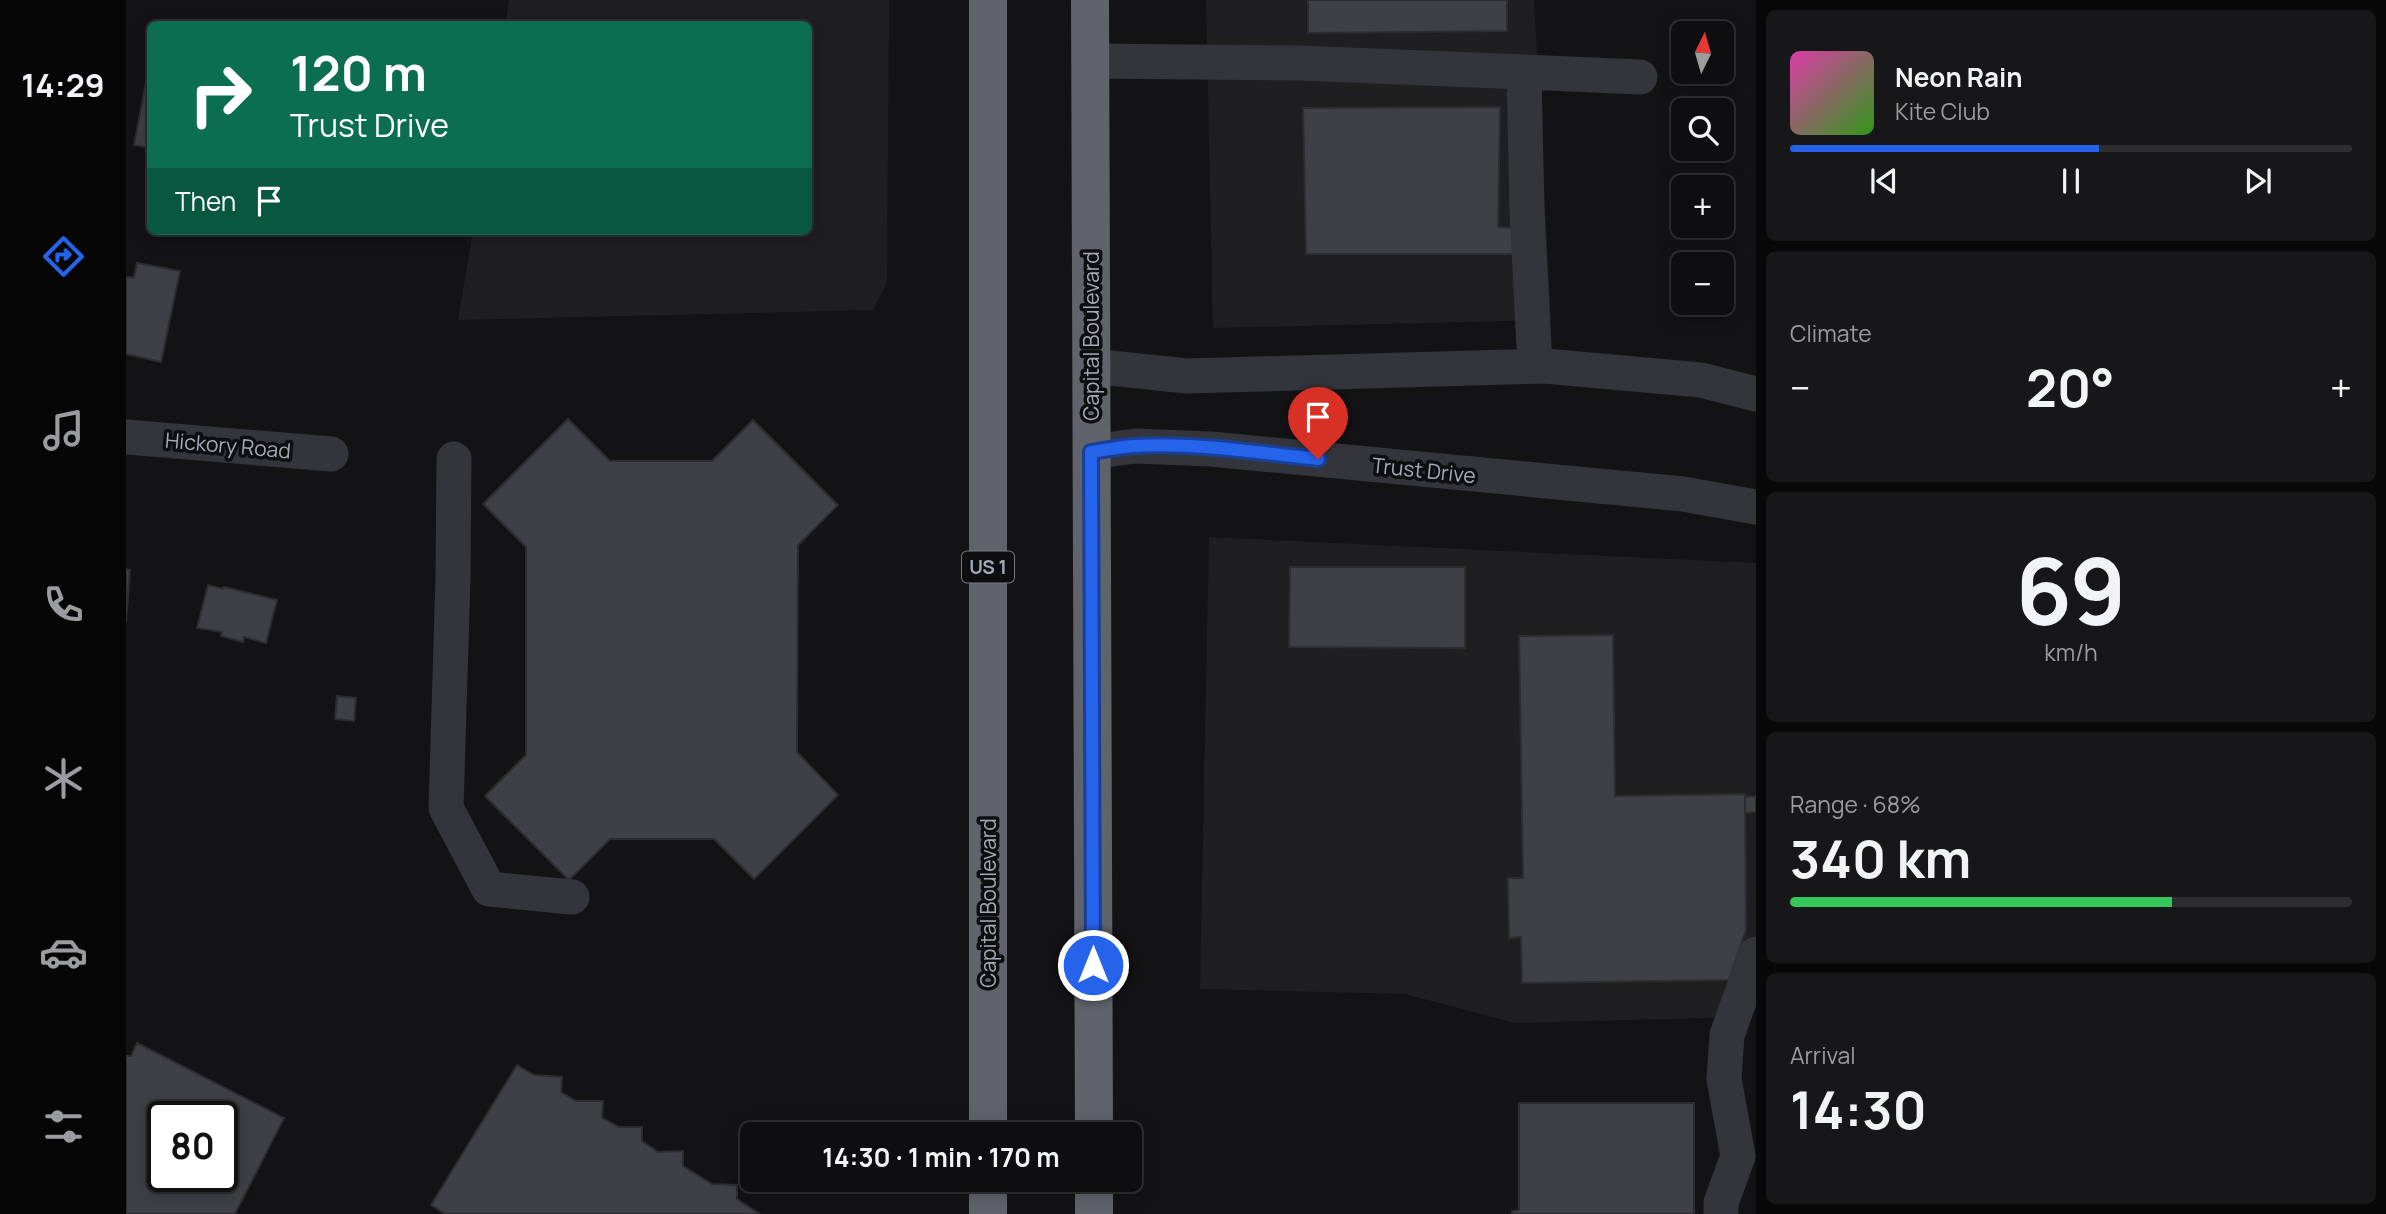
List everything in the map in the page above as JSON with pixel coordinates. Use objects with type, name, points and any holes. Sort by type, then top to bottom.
[{"type":"highway","name":"Capital Boulevard","points":[[988,0],[988,1122]]},
{"type":"highway","name":"Capital Boulevard","points":[[1090,0],[1094,1122]]},
{"type":"highway","points":[[988,1192],[988,1214]]},
{"type":"highway","points":[[1094,1192],[1094,1214]]},
{"type":"street","points":[[1089,61],[1300,63],[1640,77]]},
{"type":"street","points":[[1524,72],[1527,212],[1535,366]]},
{"type":"street","points":[[1091,366],[1187,376],[1535,366],[1701,380],[1756,394]]},
{"type":"street","name":"Hickory Road","points":[[126,437],[331,454]]},
{"type":"street","name":"Trust Drive","points":[[1091,452],[1135,446],[1211,449],[1683,494],[1756,507]]},
{"type":"street","points":[[454,459],[446,808],[489,889],[572,897]]},
{"type":"street","points":[[1721,1214],[1721,1203],[1738,1156],[1724,1079],[1727,1035],[1756,954]]},
{"type":"shaded area","points":[[509,0],[889,0],[887,282],[873,310],[458,320],[472,235],[812,235],[812,21],[506,21]]},
{"type":"shaded area","points":[[1206,0],[1534,0],[1551,320],[1213,328]]},
{"type":"shaded area","points":[[1209,537],[1756,563],[1756,988],[1744,1017],[1515,1023],[1405,994],[1200,989]]},
{"type":"building","points":[[1308,0],[1507,0],[1507,31],[1308,33]]},
{"type":"building","points":[[147,77],[147,147],[134,145]]},
{"type":"building","points":[[1500,107],[1498,227],[1514,228],[1515,254],[1306,254],[1303,108]]},
{"type":"building","points":[[137,263],[180,271],[161,362],[126,354],[126,277],[134,278]]},
{"type":"building","points":[[568,419],[610,461],[712,461],[753,420],[838,505],[798,545],[797,752],[838,795],[754,879],[714,839],[610,839],[569,880],[485,796],[526,755],[526,547],[483,504]]},
{"type":"building","points":[[1290,567],[1465,567],[1465,648],[1289,647]]},
{"type":"building","points":[[126,569],[130,570],[126,622]]},
{"type":"building","points":[[208,585],[277,600],[266,643],[244,637],[243,642],[221,636],[222,632],[197,628]]},
{"type":"building","points":[[1613,635],[1615,796],[1745,794],[1746,930],[1729,980],[1522,983],[1521,937],[1509,938],[1508,878],[1523,878],[1519,636]]},
{"type":"building","points":[[337,696],[356,698],[354,721],[335,719]]},
{"type":"building","points":[[1756,796],[1756,812],[1745,813],[1745,797]]},
{"type":"building","points":[[137,1043],[284,1118],[235,1214],[126,1214],[126,1056],[131,1056]]},
{"type":"building","points":[[517,1065],[534,1075],[562,1077],[561,1092],[576,1101],[603,1101],[602,1118],[619,1127],[642,1127],[642,1141],[658,1152],[683,1151],[683,1166],[712,1184],[737,1185],[737,1199],[760,1214],[445,1214],[431,1205]]},
{"type":"building","points":[[1519,1103],[1694,1103],[1694,1214],[1512,1214],[1512,1211],[1519,1210]]},
{"type":"route","points":[[1093,965],[1091,452],[1135,446],[1211,449],[1318,459]]}]
